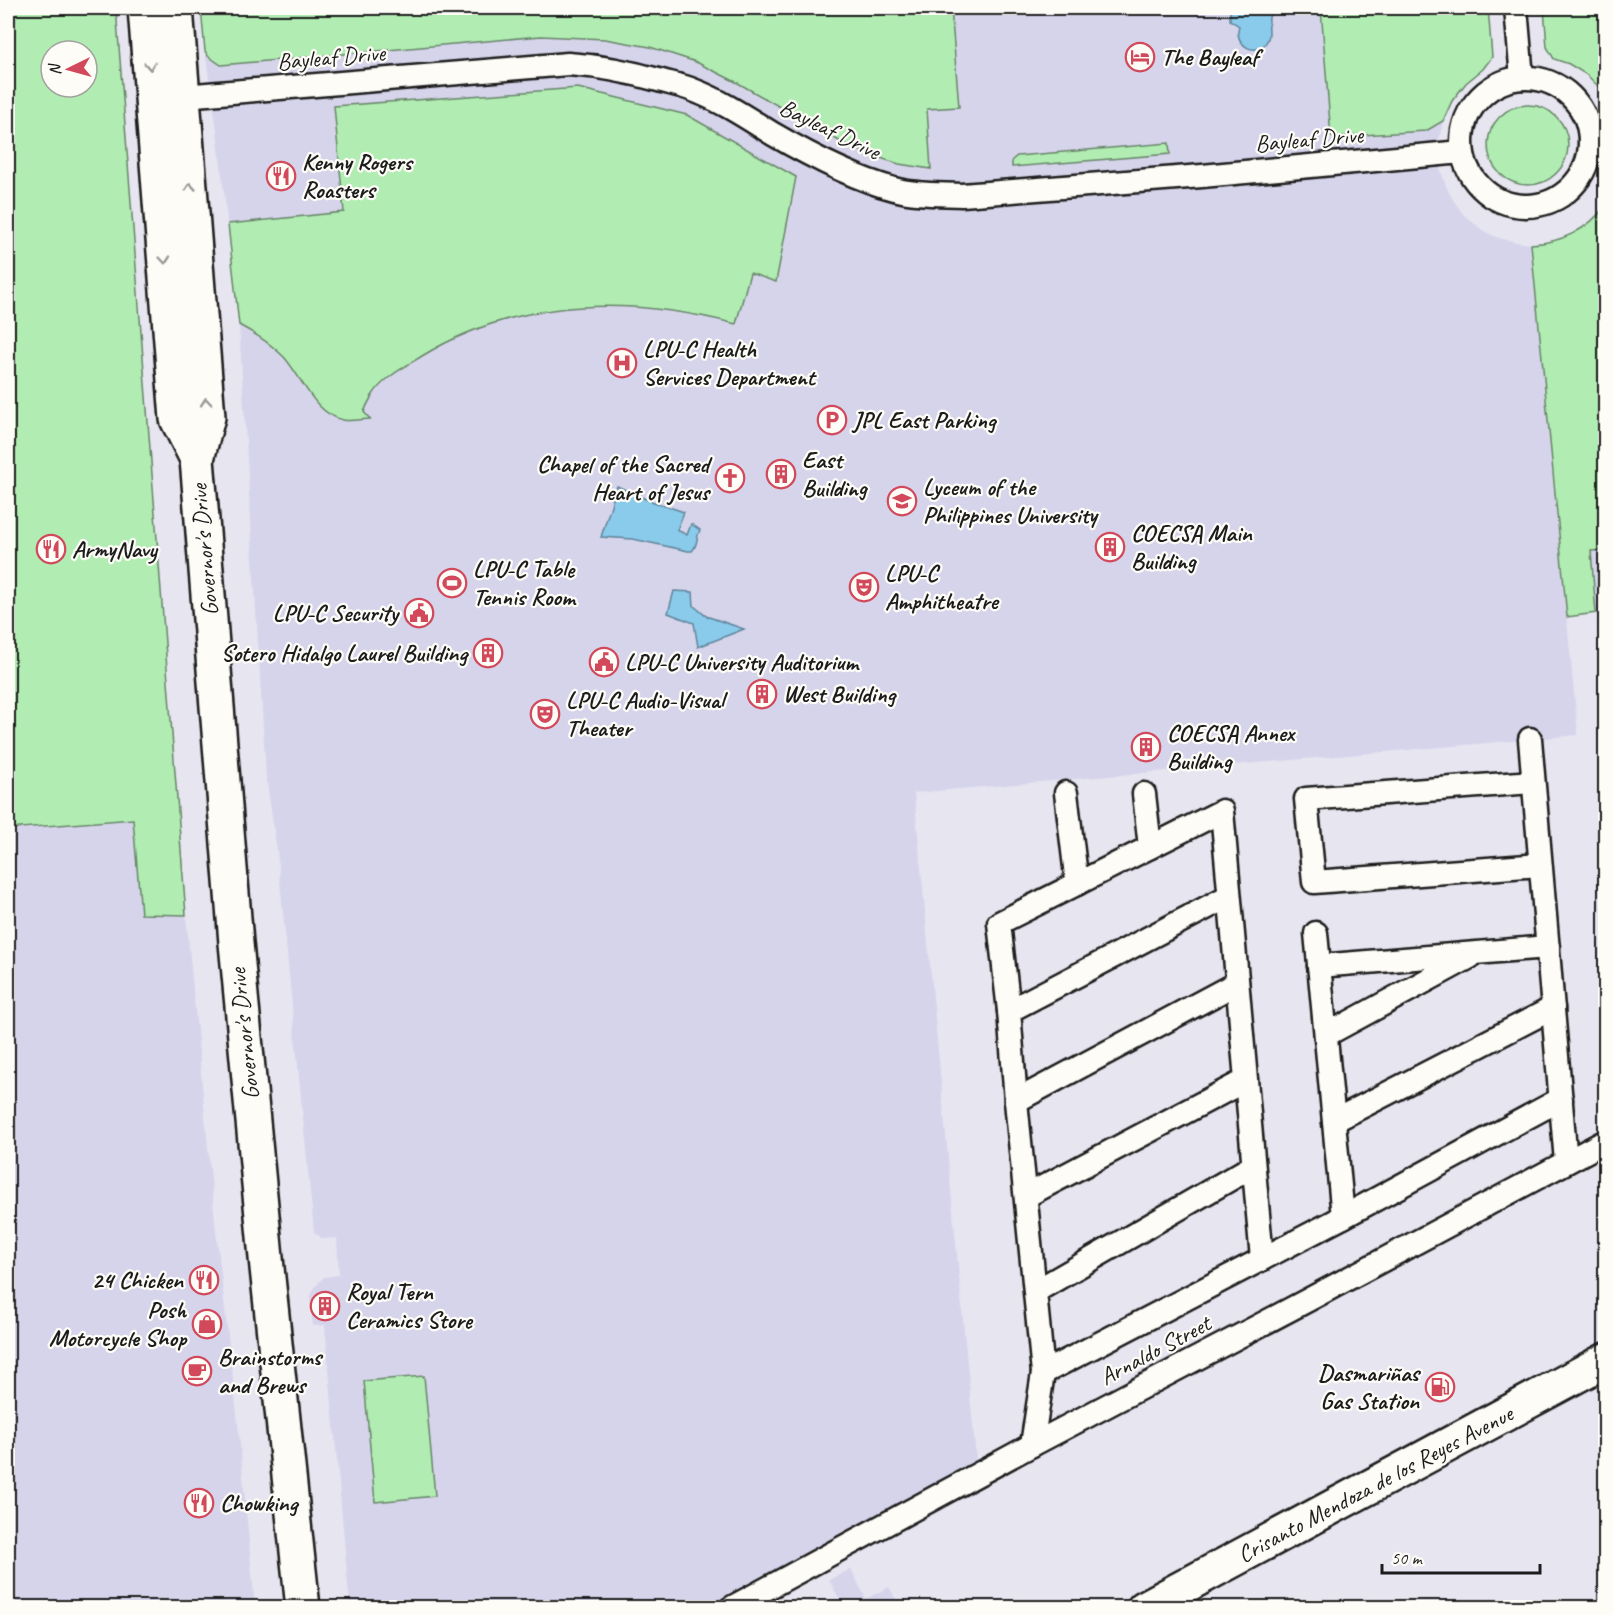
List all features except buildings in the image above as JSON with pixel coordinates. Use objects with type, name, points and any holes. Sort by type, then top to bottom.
[{"type":"main road","name":"Governor's Drive","points":[[145,8],[177,418],[197,459]]},
{"type":"main road","name":"Governor's Drive","points":[[176,8],[208,417],[197,459],[236,943],[303,1608]]},
{"type":"main road","name":"Crisanto Mendoza de los Reyes Avenue","points":[[1144,1608],[1605,1360]]},
{"type":"street","points":[[1516,8],[1522,78]]},
{"type":"street","name":"Bayleaf Drive","points":[[183,96],[568,63],[598,65],[632,72],[693,90],[734,109],[773,134],[853,175],[894,189],[924,194],[962,195],[1462,152]]},
{"type":"street","points":[[1522,78],[1541,79],[1560,87],[1575,100],[1586,117],[1590,136],[1589,156],[1576,183],[1562,196],[1544,204],[1524,207],[1505,203],[1487,194],[1468,171],[1462,152],[1463,130],[1470,110],[1476,102],[1501,82],[1522,78]]},
{"type":"street","points":[[1530,739],[1566,1162]]},
{"type":"street","points":[[1533,782],[1306,799],[1314,882],[1540,865]]},
{"type":"street","points":[[1066,793],[1077,884]]},
{"type":"street","points":[[1144,794],[1150,847]]},
{"type":"street","points":[[1032,1446],[1043,1373],[999,923],[1222,811],[1262,1259]]},
{"type":"street","points":[[1009,1011],[1229,896]]},
{"type":"street","points":[[1316,933],[1343,1217]]},
{"type":"street","points":[[1319,966],[1548,947]]},
{"type":"street","points":[[1326,1035],[1477,953]]},
{"type":"street","points":[[1016,1101],[1237,983]]},
{"type":"street","points":[[1334,1121],[1553,1008]]},
{"type":"street","points":[[1026,1196],[1246,1080]]},
{"type":"street","points":[[1043,1373],[1343,1217],[1561,1099]]},
{"type":"street","name":"Arnaldo Street","points":[[731,1608],[1605,1141]]},
{"type":"street","points":[[1036,1291],[1253,1166]]},
{"type":"shaded area","points":[[8,8],[116,8],[186,915],[255,1607],[8,1608]]},
{"type":"shaded area","name":"Lyceum of the Philippines University","points":[[201,8],[1488,8],[1492,57],[1452,101],[1443,121],[1438,143],[1439,165],[1446,186],[1463,214],[1482,230],[1498,238],[1531,244],[1578,735],[914,793],[976,1459],[969,1470],[708,1607],[350,1607],[325,1325],[313,1326],[310,1298],[315,1287],[324,1277],[339,1275],[337,1238],[323,1239],[314,1232],[277,850],[266,776],[239,325]]},
{"type":"shaded area","points":[[1605,550],[1605,712],[1591,551]]},
{"type":"shaded area","points":[[851,1569],[866,1599],[889,1587],[900,1607],[844,1607],[829,1580]]},
{"type":"green space","points":[[8,8],[116,8],[186,915],[141,914],[133,819],[8,829]]},
{"type":"green space","points":[[201,8],[951,8],[959,107],[927,109],[931,169],[899,164],[868,154],[841,142],[738,83],[696,62],[650,47],[605,39],[541,36],[221,65],[205,51]]},
{"type":"green space","points":[[1321,8],[1488,8],[1492,57],[1452,101],[1443,121],[1426,131],[1331,137]]},
{"type":"green space","points":[[1544,8],[1605,8],[1605,93],[1587,75],[1569,64],[1554,59],[1547,47]]},
{"type":"green space","points":[[578,88],[687,115],[796,177],[776,282],[750,273],[736,324],[655,309],[615,306],[575,307],[497,322],[459,337],[401,369],[388,378],[372,396],[364,412],[370,419],[349,421],[333,416],[324,410],[309,394],[284,357],[263,339],[239,325],[228,224],[344,212],[334,106]]},
{"type":"green space","points":[[1528,105],[1543,108],[1556,117],[1565,130],[1568,145],[1565,160],[1556,173],[1543,182],[1528,185],[1513,182],[1500,173],[1491,160],[1488,145],[1491,130],[1500,117],[1513,108]]},
{"type":"green space","points":[[1169,143],[1170,154],[1012,167],[1012,160],[1017,156]]},
{"type":"green space","points":[[1605,206],[1605,550],[1591,551],[1596,613],[1567,617],[1531,244],[1552,241],[1573,234],[1590,222]]},
{"type":"green space","points":[[424,1376],[435,1496],[375,1502],[364,1381]]},
{"type":"water","points":[[1236,8],[1292,8],[1270,14],[1267,41],[1258,49],[1252,49],[1239,39],[1239,26],[1230,20],[1230,11]]},
{"type":"water","points":[[617,486],[648,500],[684,512],[677,530],[687,535],[691,524],[700,530],[694,549],[688,551],[633,539],[601,537]]},
{"type":"water","points":[[674,591],[693,592],[694,606],[706,616],[744,629],[698,647],[694,623],[668,613]]},
{"type":"place","name":"The Bayleaf","points":[[1140,57]]},
{"type":"place","name":"Kenny Rogers Roasters","points":[[281,176]]},
{"type":"place","name":"LPU-C Health Services Department","points":[[622,363]]},
{"type":"place","name":"JPL East Parking","points":[[832,420]]},
{"type":"place","name":"East Building","points":[[781,474]]},
{"type":"place","name":"Chapel of the Sacred Heart of Jesus","points":[[730,478]]},
{"type":"place","name":"Lyceum of the Philippines University","points":[[902,501]]},
{"type":"place","name":"COECSA Main Building","points":[[1110,547]]},
{"type":"place","name":"ArmyNavy","points":[[51,549]]},
{"type":"place","name":"LPU-C Table Tennis Room","points":[[452,583]]},
{"type":"place","name":"LPU-C Amphitheatre","points":[[864,587]]},
{"type":"place","name":"LPU-C Security","points":[[419,613]]},
{"type":"place","name":"Sotero Hidalgo Laurel Building","points":[[488,653]]},
{"type":"place","name":"LPU-C University Auditorium","points":[[604,662]]},
{"type":"place","name":"West Building","points":[[762,694]]},
{"type":"place","name":"LPU-C Audio-Visual Theater","points":[[545,714]]},
{"type":"place","name":"COECSA Annex Building","points":[[1146,747]]},
{"type":"place","name":"24 Chicken","points":[[204,1280]]},
{"type":"place","name":"Royal Tern Ceramics Store","points":[[325,1306]]},
{"type":"place","name":"Posh Motorcycle Shop","points":[[207,1324]]},
{"type":"place","name":"Brainstorms and Brews","points":[[197,1371]]},
{"type":"place","name":"Dasmariñas Gas Station","points":[[1440,1387]]},
{"type":"place","name":"Chowking","points":[[199,1503]]}]
